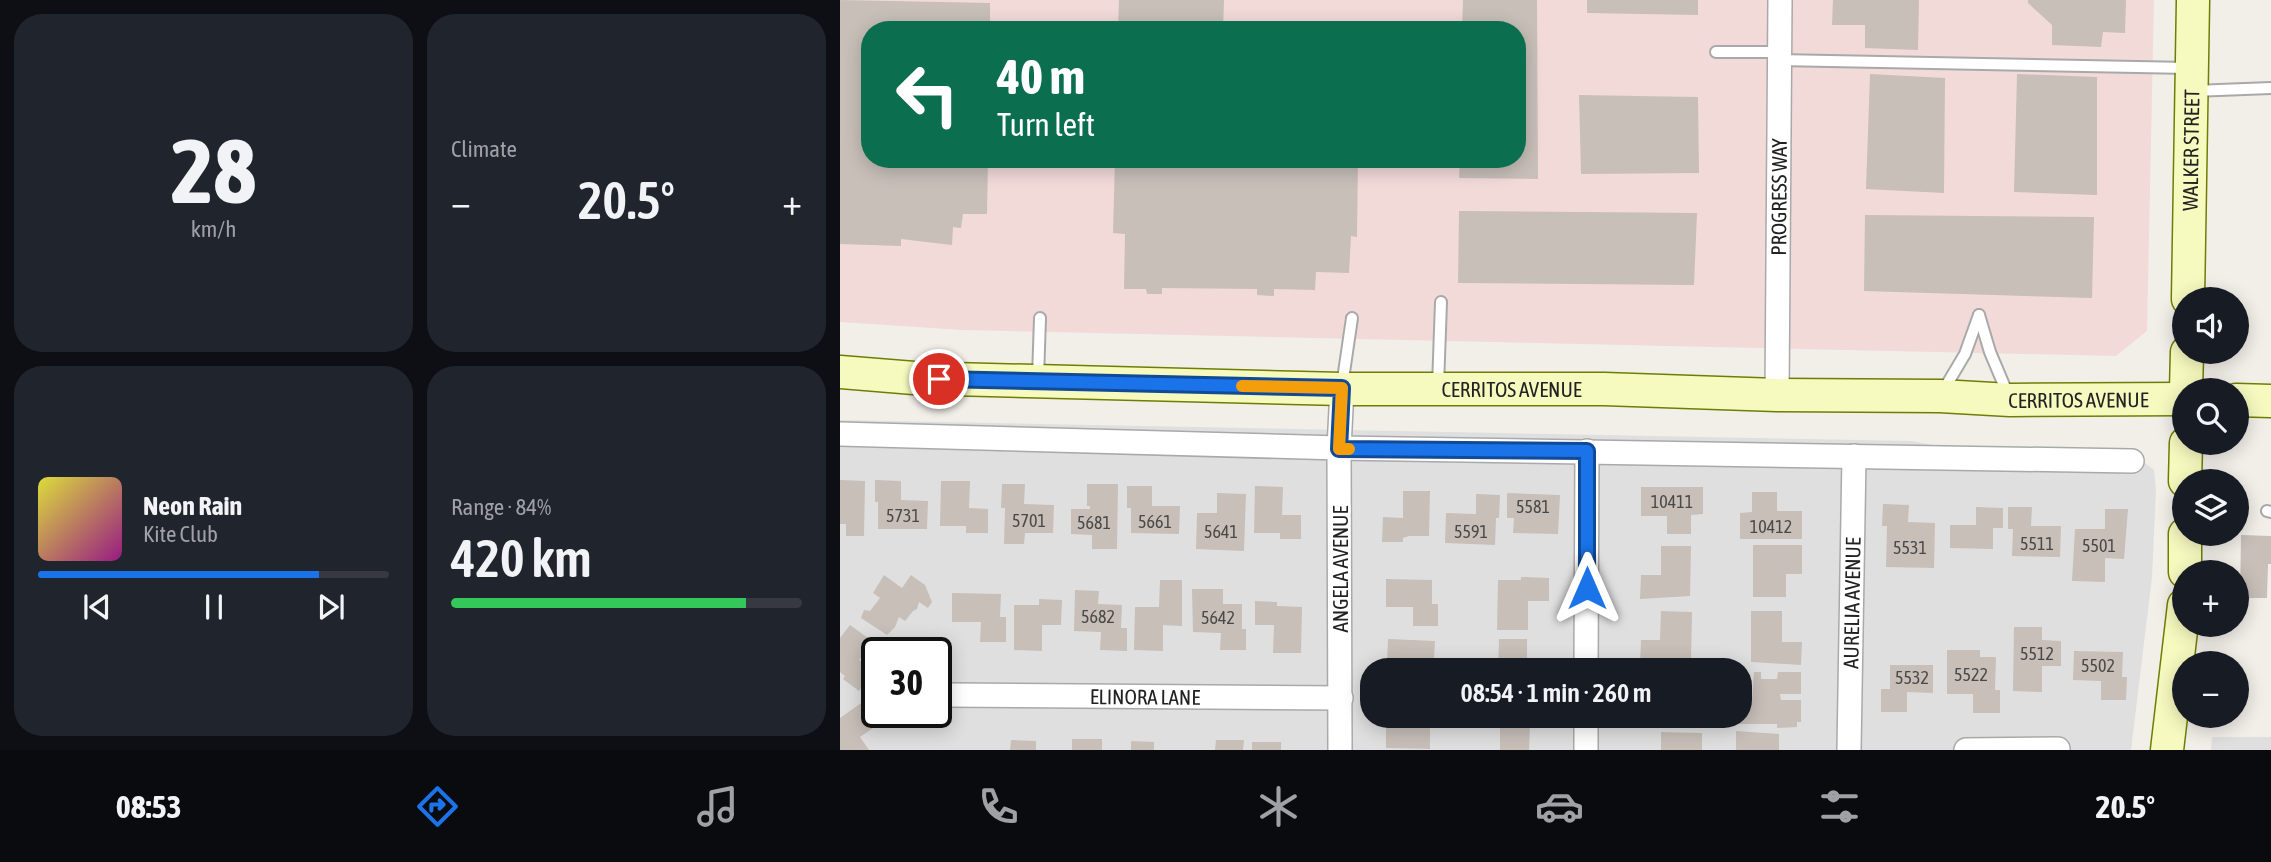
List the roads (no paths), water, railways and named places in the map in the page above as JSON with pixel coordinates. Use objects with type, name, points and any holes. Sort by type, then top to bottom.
[{"type":"main road","name":"WALKER STREET","points":[[2188,287],[2193,0]]},
{"type":"main road","name":"CERRITOS AVENUE","points":[[840,372],[914,378],[1342,388],[1940,396],[2010,400],[2172,399]]},
{"type":"main road","points":[[2249,400],[2271,401]]},
{"type":"main road","points":[[2167,750],[2180,637]]},
{"type":"street","name":"PROGRESS WAY","points":[[1777,395],[1780,0]]},
{"type":"street","name":"ANGELA AVENUE","points":[[1340,750],[1339,449],[1342,388]]},
{"type":"street","points":[[840,434],[1339,449],[2132,461]]},
{"type":"street","points":[[1587,451],[1587,658]]},
{"type":"street","name":"AURELIA AVENUE","points":[[1849,750],[1854,456]]},
{"type":"street","name":"ELINORA LANE","points":[[952,695],[1341,698]]},
{"type":"street","points":[[1586,728],[1586,750]]},
{"type":"street","points":[[1966,750],[2058,749]]},
{"type":"lane","points":[[1716,52],[2191,79],[2271,88]]},
{"type":"lane","points":[[1438,388],[1441,302]]},
{"type":"lane","points":[[1940,396],[1965,354],[1979,315],[1990,352],[2010,400]]},
{"type":"lane","points":[[1038,381],[1040,318]]},
{"type":"lane","points":[[1342,388],[1352,318]]}]
